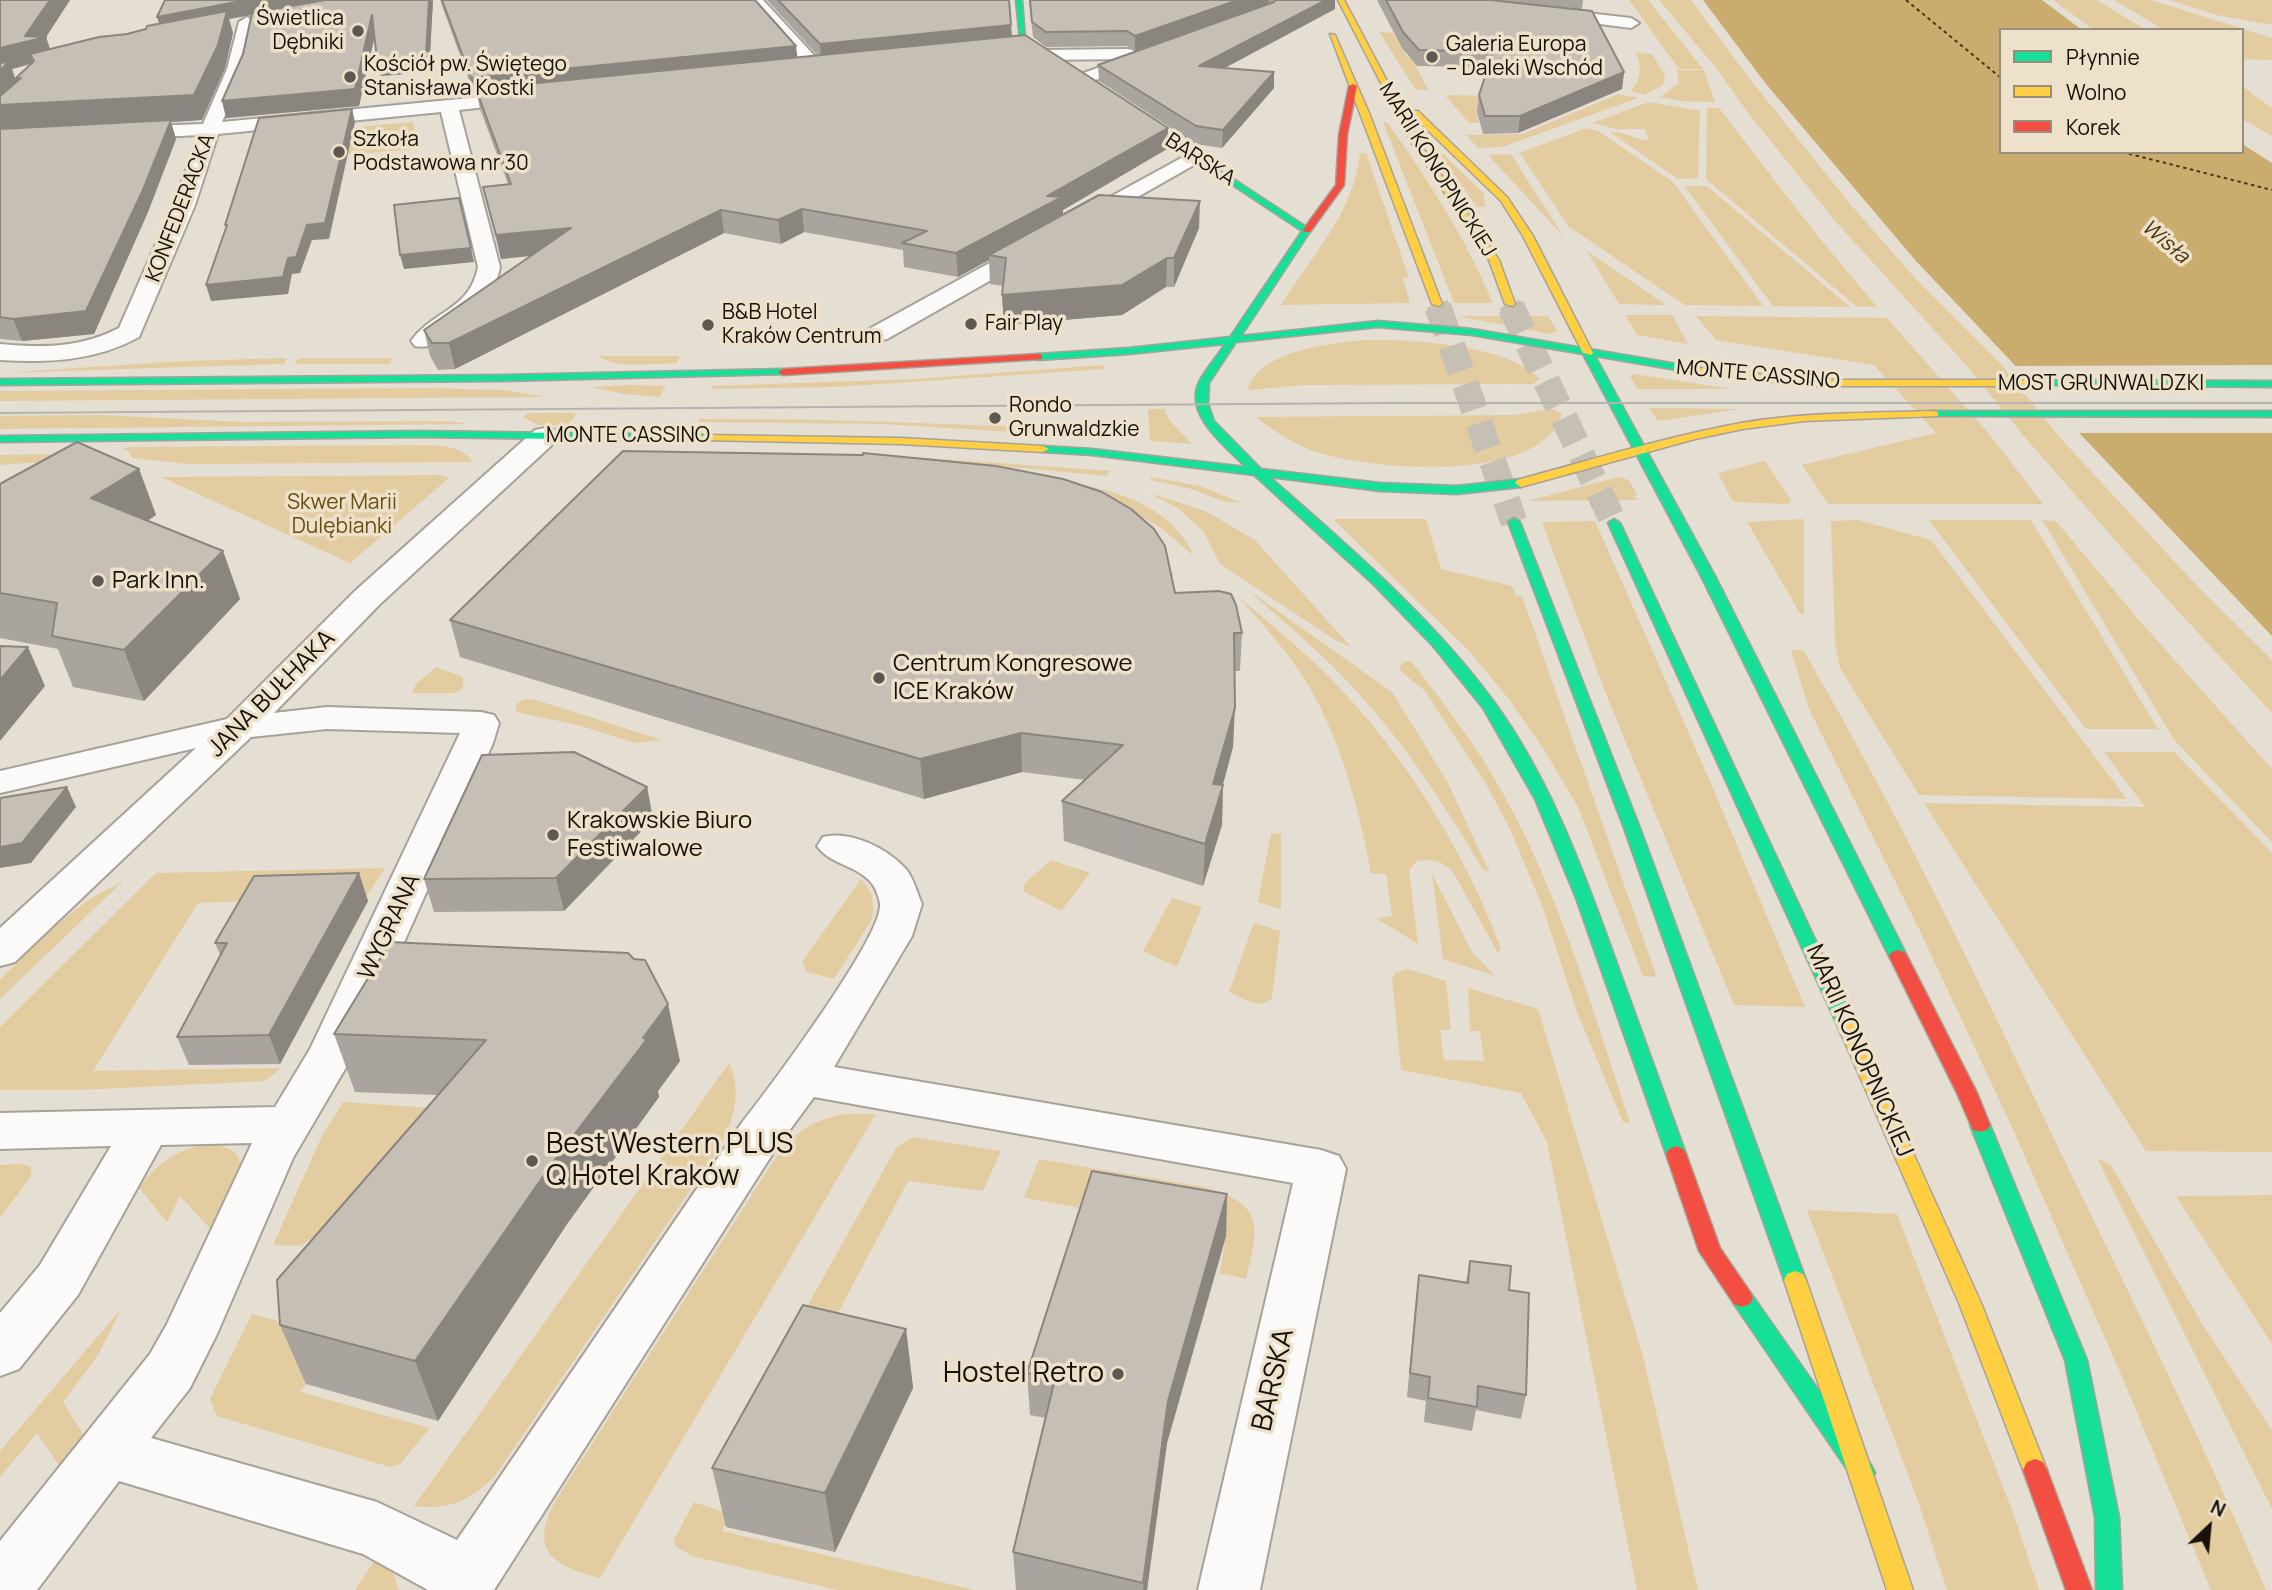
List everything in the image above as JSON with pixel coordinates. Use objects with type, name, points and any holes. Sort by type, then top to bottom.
[{"type":"main road","points":[[1019,0],[1022,39],[1035,51]]},
{"type":"main road","name":"MARII KONOPNICKIEJ","points":[[1341,0],[1417,145],[1494,260],[1510,304]]},
{"type":"main road","name":"MARII KONOPNICKIEJ","points":[[1326,23],[1437,304]]},
{"type":"main road","name":"BARSKA","points":[[1035,51],[1307,230]]},
{"type":"main road","points":[[1353,86],[1343,135],[1340,185],[1231,340],[1204,383],[1202,404],[1209,422],[1255,470],[1332,539],[1436,641],[1488,705],[1517,750],[1563,842],[1587,904],[1710,1251],[1863,1474]]},
{"type":"main road","points":[[1386,87],[1504,199],[1528,236],[1641,449],[1937,1031],[1977,1118],[2076,1360],[2107,1517],[2109,1590]]},
{"type":"main road","points":[[0,382],[503,378],[821,372],[1129,351],[1357,324],[1403,324],[1472,332],[1588,352]]},
{"type":"main road","name":"MONTE CASSINO","points":[[1588,352],[1655,365],[1763,378],[1818,383],[1930,384]]},
{"type":"main road","name":"MOST GRUNWALDZKI","points":[[1930,384],[2272,384]]},
{"type":"main road","name":"MONTE CASSINO","points":[[1641,449],[1769,422],[1842,416],[1958,414]]},
{"type":"main road","name":"MOST GRUNWALDZKI","points":[[1958,414],[2272,414]]},
{"type":"main road","name":"MONTE CASSINO","points":[[0,439],[420,435],[778,437],[1009,445],[1255,470]]},
{"type":"main road","points":[[1255,470],[1380,487],[1457,490],[1526,482],[1641,449]]},
{"type":"main road","points":[[1514,522],[1598,737],[1863,1474],[1900,1590]]},
{"type":"main road","name":"MARII KONOPNICKIEJ","points":[[1614,523],[1835,996],[1912,1168],[2012,1406],[2079,1590]]},
{"type":"street","points":[[755,0],[814,68]]},
{"type":"street","points":[[1528,11],[1631,23]]},
{"type":"street","name":"KONFEDERACKA","points":[[0,352],[43,355],[71,353],[112,342],[134,327],[214,118],[236,69],[241,23],[267,18]]},
{"type":"street","points":[[1005,48],[1035,51],[1158,52],[1082,80]]},
{"type":"street","points":[[106,134],[212,129],[554,95]]},
{"type":"street","points":[[424,341],[481,294],[489,281],[489,267],[449,106]]},
{"type":"street","points":[[878,334],[1194,157]]},
{"type":"street","name":"JANA BUŁHAKA","points":[[0,952],[240,727],[367,598],[545,436]]},
{"type":"street","name":"WYGRANA","points":[[0,1589],[109,1452],[180,1353],[270,1155],[332,1052],[475,743],[481,723],[327,718],[240,727]]},
{"type":"street","points":[[0,782],[240,727]]},
{"type":"street","points":[[109,1452],[377,1530],[463,1584],[758,1137],[803,1078],[891,936],[901,904],[891,878],[880,868],[837,846]]},
{"type":"street","name":"BARSKA","points":[[803,1078],[1321,1170],[1228,1590]]},
{"type":"street","points":[[0,1131],[287,1124]]},
{"type":"street","points":[[0,1353],[59,1280],[146,1129]]},
{"type":"green space","points":[[1629,0],[1648,0],[1703,69],[1679,69]]},
{"type":"green space","points":[[1659,0],[1691,0],[1749,78],[1851,205],[1915,278],[2000,363],[2063,441],[2199,588],[2272,660],[2272,713],[2166,598],[2028,441],[1965,364],[1836,222],[1748,113],[1717,69]]},
{"type":"green space","points":[[2053,0],[2097,0],[2143,28],[2091,28]]},
{"type":"green space","points":[[2114,0],[2151,0],[2240,28],[2161,28]]},
{"type":"green space","points":[[2169,0],[2272,0],[2272,25],[2217,15]]},
{"type":"green space","points":[[2244,29],[2272,38],[2272,60],[2244,59]]},
{"type":"green space","points":[[1379,32],[1393,33],[1408,58],[1412,58],[1428,90],[1416,90]]},
{"type":"green space","points":[[1636,52],[1652,54],[1665,75],[1663,85],[1644,95],[1631,91],[1640,73]]},
{"type":"green space","points":[[1677,70],[1704,70],[1715,102],[1660,97],[1679,83]]},
{"type":"green space","points":[[2244,87],[2272,108],[2272,136],[2244,120]]},
{"type":"green space","points":[[1619,94],[1638,98],[1502,147],[1478,148],[1466,135],[1522,134]]},
{"type":"green space","points":[[1445,95],[1498,96],[1480,105],[1477,111],[1479,123],[1469,123]]},
{"type":"green space","points":[[1649,102],[1700,111],[1698,178],[1678,179],[1610,132],[1649,140],[1645,129],[1617,129],[1592,123]]},
{"type":"green space","points":[[1707,108],[1719,108],[1816,234],[1877,307],[1857,307],[1706,179]]},
{"type":"green space","points":[[413,122],[419,149],[341,155],[345,128]]},
{"type":"green space","points":[[1383,122],[1388,123],[1445,210],[1493,303],[1454,303]]},
{"type":"green space","points":[[1586,128],[1598,131],[1673,182],[1763,306],[1685,305],[1569,227],[1520,153]]},
{"type":"green space","points":[[1430,141],[1484,194],[1485,207],[1477,207]]},
{"type":"green space","points":[[1360,153],[1366,153],[1409,278],[1403,278],[1410,303],[1281,305],[1341,214],[1356,175]]},
{"type":"green space","points":[[1511,154],[1564,237],[1488,155]]},
{"type":"green space","points":[[1707,186],[1850,307],[1773,306],[1685,187]]},
{"type":"green space","points":[[1587,251],[1666,305],[1619,304]]},
{"type":"green space","points":[[1625,315],[1672,315],[1688,344],[1637,335]]},
{"type":"green space","points":[[1457,316],[1548,316],[1557,331],[1550,334]]},
{"type":"green space","points":[[1696,316],[1887,318],[1990,435],[2043,504],[1828,504],[1802,465],[1936,433],[1874,365],[1716,340]]},
{"type":"green space","points":[[1368,340],[1434,343],[1483,351],[1506,358],[1540,379],[1533,384],[1305,385],[1248,390],[1254,377],[1265,366],[1281,358],[1318,346]]},
{"type":"green space","points":[[598,356],[680,356],[677,363],[636,365],[615,363]]},
{"type":"green space","points":[[287,358],[284,364],[0,373],[184,361]]},
{"type":"green space","points":[[299,358],[393,358],[389,364],[294,364]]},
{"type":"green space","points":[[1104,365],[1105,369],[836,387],[711,389],[712,386],[915,379]]},
{"type":"green space","points":[[1634,374],[1732,389],[1637,389],[1630,376]]},
{"type":"green space","points":[[665,386],[660,397],[590,387]]},
{"type":"green space","points":[[427,388],[505,390],[545,397],[0,401],[0,391]]},
{"type":"green space","points":[[1649,408],[1741,409],[1658,421]]},
{"type":"green space","points":[[1148,409],[1164,409],[1171,422],[1192,444],[1150,441]]},
{"type":"green space","points":[[1553,409],[1562,414],[1548,436],[1523,452],[1491,462],[1454,466],[1378,464],[1320,453],[1285,438],[1256,417],[1515,415]]},
{"type":"green space","points":[[528,413],[576,415],[567,425],[538,425],[523,417]]},
{"type":"green space","points":[[101,415],[243,422],[448,421],[468,424],[0,429],[0,416]]},
{"type":"green space","points":[[699,419],[853,421],[1108,431],[1108,438],[883,424],[698,422]]},
{"type":"green space","points":[[429,445],[459,450],[472,462],[189,464],[132,458],[129,451],[124,449],[127,447]]},
{"type":"green space","points":[[676,453],[899,456],[1110,471],[1107,476],[958,462]]},
{"type":"green space","points":[[58,454],[54,461],[0,465],[0,455]]},
{"type":"green space","points":[[1765,461],[1791,500],[1790,504],[1733,502],[1718,473]]},
{"type":"green space","name":"Skwer Marii Dulębianki","points":[[441,475],[449,478],[350,563],[161,477]]},
{"type":"green space","points":[[1151,477],[1200,486],[1242,503],[1226,502],[1191,489],[1151,480]]},
{"type":"green space","points":[[1618,477],[1629,480],[1637,495],[1634,497],[1639,500],[1528,501]]},
{"type":"green space","points":[[1077,484],[1129,498],[1161,515],[1174,526],[1194,556],[1160,527]]},
{"type":"green space","points":[[1149,493],[1205,511],[1255,540],[1351,647],[1337,641],[1220,564],[1204,532],[1178,508]]},
{"type":"green space","points":[[1333,519],[1426,519],[1441,569],[1512,586],[1516,596],[1522,596],[1656,975],[1654,977],[1643,976],[1579,809],[1543,748],[1508,698],[1469,651]]},
{"type":"green space","points":[[1804,519],[1804,614],[1801,615],[1747,522]]},
{"type":"green space","points":[[1858,520],[1931,540],[2127,799],[1919,795],[1840,668],[1835,643],[1831,521]]},
{"type":"green space","points":[[1929,520],[2031,520],[2158,729],[2086,729]]},
{"type":"green space","points":[[2042,520],[2056,521],[2138,619],[2272,769],[2272,842],[2175,741]]},
{"type":"green space","points":[[1595,521],[1710,781],[1805,1007],[1734,1005],[1604,689],[1542,522]]},
{"type":"green space","points":[[1248,590],[1392,692],[1447,781],[1489,871],[1483,870],[1425,778],[1375,713],[1331,665]]},
{"type":"green space","points":[[1236,595],[1328,676],[1406,769],[1469,875],[1501,949],[1498,953],[1453,872],[1436,861],[1417,861],[1409,870],[1418,944],[1376,918],[1392,916],[1386,874],[1371,873],[1351,788],[1332,733],[1320,706],[1289,657]]},
{"type":"green space","points":[[1791,650],[1803,650],[1873,775],[1939,902],[2168,1373],[2266,1590],[2211,1590],[2120,1372],[2011,1125],[1919,929],[1809,709]]},
{"type":"green space","points":[[1411,661],[1477,752],[1501,790],[1531,848],[1563,925],[1630,1123],[1623,1122],[1577,1012],[1543,908],[1510,829],[1486,784],[1424,690],[1399,670],[1403,662]]},
{"type":"green space","points":[[436,667],[463,677],[463,689],[454,693],[412,693],[416,684]]},
{"type":"green space","points":[[533,699],[662,740],[635,743],[578,725],[516,712],[516,705],[522,700]]},
{"type":"green space","points":[[2104,752],[2174,752],[2272,853],[2272,1152],[2146,1151],[1924,803],[2145,807]]},
{"type":"green space","points":[[1271,833],[1281,834],[1281,909],[1258,902]]},
{"type":"green space","points":[[1051,860],[1090,873],[1061,911],[1023,891],[1025,883]]},
{"type":"green space","points":[[385,868],[366,897],[198,903],[93,1071],[281,1068],[265,1081],[80,1090],[0,1090],[0,1027],[156,873]]},
{"type":"green space","points":[[1432,874],[1472,952],[1495,976],[1443,959]]},
{"type":"green space","points":[[861,879],[872,899],[871,921],[834,979],[807,972],[802,962]]},
{"type":"green space","points":[[122,882],[0,999],[0,980],[42,938],[72,912]]},
{"type":"green space","points":[[1172,898],[1202,907],[1177,967],[1143,951]]},
{"type":"green space","points":[[1254,923],[1280,931],[1272,998],[1262,1003],[1251,1002],[1229,992]]},
{"type":"green space","points":[[1408,969],[1446,981],[1451,1030],[1440,1030],[1444,1060],[1484,1061],[1480,1031],[1470,1031],[1468,988],[1538,1009],[1643,1356],[1698,1590],[1637,1590],[1547,1142],[1521,1093],[1401,1070],[1392,978],[1395,973]]},
{"type":"green space","points":[[729,1063],[736,1095],[730,1125],[721,1145],[495,1476],[477,1492],[458,1502],[438,1507],[414,1506]]},
{"type":"green space","points":[[343,1102],[430,1108],[327,1226],[301,1246],[273,1245],[322,1136]]},
{"type":"green space","points":[[847,1114],[876,1114],[600,1578],[569,1568],[550,1553],[545,1543],[544,1532],[556,1500],[780,1151],[794,1136],[810,1126],[827,1118]]},
{"type":"green space","points":[[913,1137],[1001,1151],[983,1191],[908,1181],[831,1326],[800,1319],[896,1148]]},
{"type":"green space","points":[[207,1144],[234,1152],[241,1167],[213,1232],[180,1196],[167,1222],[139,1188],[153,1171],[168,1159]]},
{"type":"green space","points":[[2097,1158],[2111,1165],[2201,1322],[2272,1430],[2272,1509]]},
{"type":"green space","points":[[1039,1159],[1204,1187],[1238,1201],[1253,1220],[1255,1231],[1246,1279],[1220,1273],[1226,1233],[1024,1198]]},
{"type":"green space","points":[[22,1164],[31,1167],[31,1176],[0,1218],[0,1165]]},
{"type":"green space","points":[[2272,1195],[2272,1344],[2176,1196]]},
{"type":"green space","points":[[1807,1210],[1897,1214],[2012,1510],[2039,1590],[1947,1590],[1918,1501]]},
{"type":"green space","points":[[122,1308],[98,1355],[63,1402],[88,1442],[64,1472],[37,1433],[0,1477],[0,1451]]},
{"type":"green space","points":[[252,1314],[306,1329],[318,1369],[300,1392],[430,1428],[400,1464],[390,1467],[217,1416],[210,1399]]},
{"type":"green space","points":[[694,1502],[730,1514],[722,1531],[975,1590],[838,1590],[692,1556],[675,1546],[674,1540]]},
{"type":"green space","points":[[375,1560],[393,1573],[399,1590],[355,1590]]},
{"type":"water","name":"Wisła","points":[[1703,0],[2042,0],[2079,28],[1999,28],[1999,154],[2244,154],[2244,145],[2272,163],[2272,636],[1916,261],[1766,84]]},
{"type":"pier","points":[[2272,365],[2272,433],[2072,433],[2009,366]]},
{"type":"building","points":[[0,0],[50,0],[25,36],[46,37],[0,48]]},
{"type":"building","points":[[165,0],[247,0],[157,17]]},
{"type":"building","points":[[325,0],[429,0],[426,56],[377,60],[372,15],[355,89],[222,101],[243,54],[252,13]]},
{"type":"building","points":[[442,0],[755,0],[796,46],[471,78]]},
{"type":"building","points":[[778,0],[1009,0],[1011,25],[820,44]]},
{"type":"building","points":[[1030,0],[1238,0],[1135,36],[1127,31],[1046,32],[1032,22]]},
{"type":"building","points":[[1326,0],[1199,66],[1274,72],[1223,130],[1196,126],[1098,65],[1274,2]]},
{"type":"building","points":[[1386,0],[1490,0],[1592,11],[1624,72],[1520,116],[1485,116],[1479,95],[1493,52],[1419,50],[1403,32]]},
{"type":"building","points":[[227,11],[218,45],[194,95],[0,105],[0,96],[21,78],[15,79],[34,61],[30,54],[99,37],[127,34],[146,29],[147,26]]},
{"type":"building","points":[[1025,35],[1168,128],[1047,196],[1062,197],[956,253],[902,243],[927,231],[802,209],[778,220],[721,210],[449,343],[432,343],[424,330],[571,228],[496,235],[483,187],[511,184],[476,89]]},
{"type":"building","points":[[9,62],[0,70],[0,63]]},
{"type":"building","points":[[352,109],[325,223],[307,225],[296,257],[288,258],[283,277],[206,285],[259,118]]},
{"type":"building","points":[[171,120],[142,192],[86,311],[13,319],[0,317],[0,129]]},
{"type":"building","points":[[1099,195],[1200,201],[1174,258],[1167,258],[1122,285],[1002,295],[1006,258],[989,255]]},
{"type":"building","points":[[459,198],[471,248],[400,255],[394,205]]},
{"type":"building","points":[[77,442],[139,469],[91,498],[223,551],[124,650],[52,636],[57,603],[0,593],[0,484]]},
{"type":"building","name":"Centrum Kongresowe ICE Kraków","points":[[623,451],[863,453],[996,466],[1063,479],[1102,492],[1131,509],[1154,529],[1165,546],[1175,593],[1219,591],[1231,594],[1236,605],[1242,633],[1234,633],[1235,708],[1213,784],[1223,785],[1205,844],[1062,801],[1123,745],[1021,733],[920,759],[450,620]]},
{"type":"building","points":[[0,646],[28,647],[0,680]]},
{"type":"building","points":[[574,752],[647,787],[556,878],[424,879],[482,755]]},
{"type":"building","points":[[67,787],[22,843],[0,847],[0,798]]},
{"type":"building","points":[[359,873],[269,1035],[177,1037],[227,943],[215,943],[254,876]]},
{"type":"building","points":[[390,942],[628,953],[634,959],[645,960],[668,1004],[643,1038],[647,1039],[551,1165],[415,1361],[280,1325],[277,1280],[486,1040],[334,1034]]},
{"type":"building","points":[[1092,1171],[1227,1194],[1168,1401],[1143,1583],[1013,1552],[1055,1379],[1027,1373]]},
{"type":"building","points":[[1470,1261],[1511,1266],[1509,1290],[1529,1293],[1526,1395],[1478,1386],[1477,1407],[1428,1398],[1430,1377],[1410,1373],[1419,1275],[1468,1283]]},
{"type":"building","points":[[803,1305],[906,1329],[825,1493],[712,1468]]},
{"type":"ferry route","points":[[1906,0],[1999,76]]},
{"type":"ferry route","points":[[2130,154],[2272,190]]},
{"type":"tunnel","points":[[1437,304],[1439,309]]},
{"type":"tunnel","points":[[1510,304],[1512,309]]},
{"type":"tunnel","points":[[1438,307],[1514,522]]},
{"type":"tunnel","points":[[1511,307],[1614,523]]},
{"type":"tram line","points":[[0,413],[1386,403],[2272,403]]},
{"type":"traffic: fast","points":[[1019,0],[1022,39],[1062,68]]},
{"type":"traffic: fast","points":[[1124,109],[1307,230],[1204,383],[1202,404],[1209,422],[1255,470]]},
{"type":"traffic: fast","points":[[1038,357],[1129,351],[1378,324],[1472,332],[1700,371]]},
{"type":"traffic: fast","points":[[1588,353],[1641,449]]},
{"type":"traffic: fast","points":[[0,382],[503,378],[783,372]]},
{"type":"traffic: fast","points":[[2037,383],[2272,384]]},
{"type":"traffic: fast","points":[[1934,414],[2272,414]]},
{"type":"traffic: fast","points":[[0,439],[420,434],[705,438]]},
{"type":"traffic: fast","points":[[1043,449],[1092,452],[1380,487],[1457,490],[1521,483]]},
{"type":"traffic: fast","points":[[1641,449],[1708,576],[1898,956]]},
{"type":"traffic: fast","points":[[1255,470],[1409,612],[1465,674],[1509,736],[1558,831],[1597,931],[1676,1154]]},
{"type":"traffic: fast","points":[[1514,522],[1632,828],[1795,1280]]},
{"type":"traffic: fast","points":[[1614,523],[1848,1029]]},
{"type":"traffic: fast","points":[[1980,1125],[2076,1360],[2107,1517],[2109,1590]]},
{"type":"traffic: fast","points":[[1742,1298],[1863,1473]]},
{"type":"traffic: slow","points":[[1341,0],[1417,145],[1494,260],[1510,304]]},
{"type":"traffic: slow","points":[[1332,35],[1365,113],[1437,304]]},
{"type":"traffic: slow","points":[[1415,113],[1504,199],[1528,236],[1588,353]]},
{"type":"traffic: slow","points":[[1700,371],[1818,383],[2037,383]]},
{"type":"traffic: slow","points":[[1521,483],[1694,436],[1743,426],[1804,418],[1934,414]]},
{"type":"traffic: slow","points":[[705,438],[900,441],[1043,449]]},
{"type":"traffic: slow","points":[[1848,1029],[1970,1303],[2035,1470]]},
{"type":"traffic: slow","points":[[1795,1280],[1900,1590]]},
{"type":"traffic: jam","points":[[1307,230],[1340,185],[1343,135],[1353,86]]},
{"type":"traffic: jam","points":[[783,372],[1038,357]]},
{"type":"traffic: jam","points":[[1898,956],[1967,1093],[1980,1125]]},
{"type":"traffic: jam","points":[[1676,1154],[1710,1251],[1742,1298]]},
{"type":"traffic: jam","points":[[2035,1470],[2079,1590]]},
{"type":"place","name":"Świetlica Dębniki","points":[[358,31]]},
{"type":"place","name":"Galeria Europa – Daleki Wschód","points":[[1432,57]]},
{"type":"place","name":"Kościół pw. Świętego Stanisława Kostki","points":[[350,77]]},
{"type":"place","name":"Szkoła Podstawowa nr 30","points":[[339,152]]},
{"type":"place","name":"Fair Play","points":[[971,324]]},
{"type":"place","name":"B&B Hotel Kraków Centrum","points":[[708,325]]},
{"type":"place","name":"Rondo Grunwaldzkie","points":[[995,418]]},
{"type":"place","name":"Park Inn.","points":[[98,581]]},
{"type":"place","name":"Centrum Kongresowe ICE Kraków","points":[[879,678]]},
{"type":"place","name":"Krakowskie Biuro Festiwalowe","points":[[553,835]]},
{"type":"place","name":"Best Western PLUS Q Hotel Kraków","points":[[532,1161]]},
{"type":"place","name":"Hostel Retro","points":[[1118,1374]]}]
